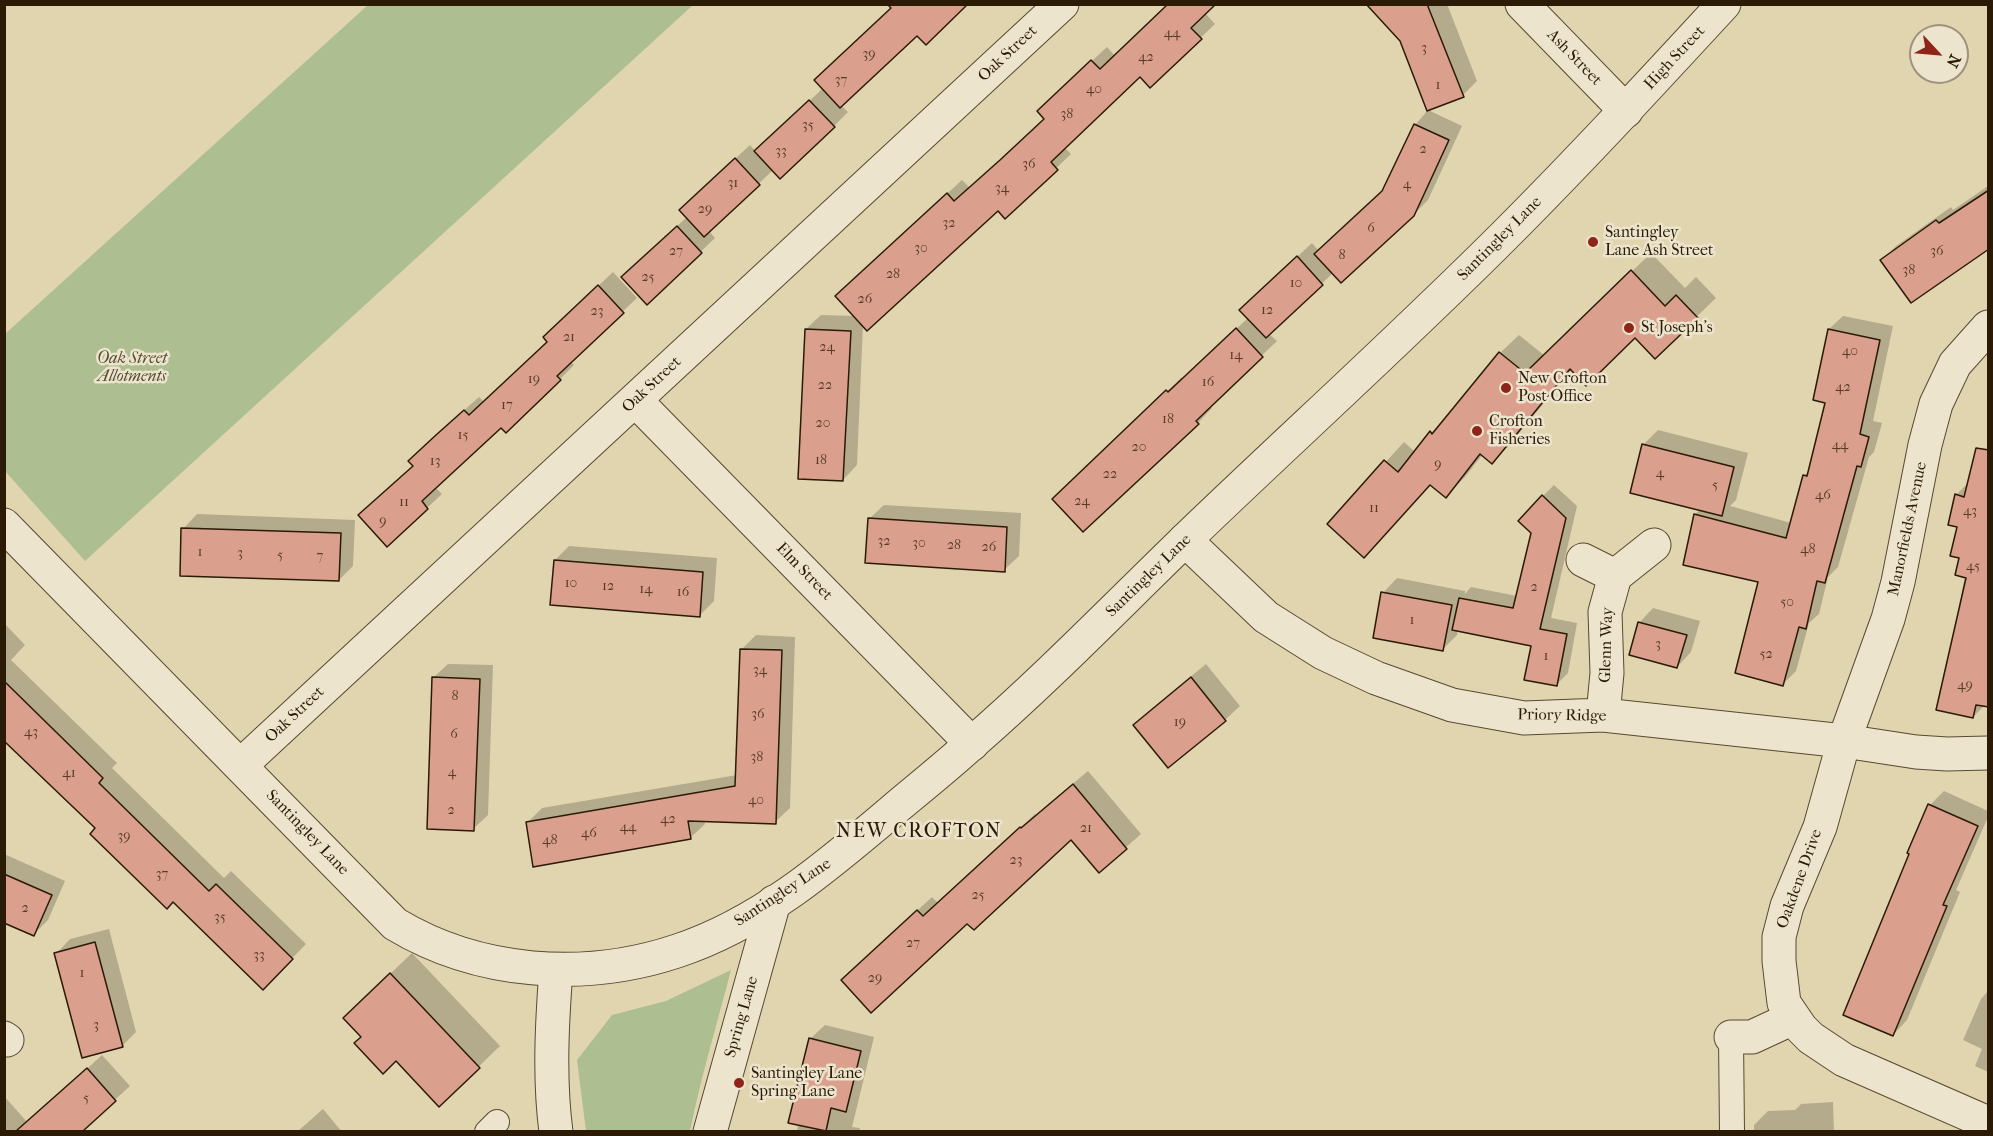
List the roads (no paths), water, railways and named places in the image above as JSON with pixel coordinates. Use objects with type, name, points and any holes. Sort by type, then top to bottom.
[{"type":"street","name":"Oak Street","points":[[241,765],[1062,4]]},
{"type":"street","name":"Ash Street","points":[[1522,4],[1626,111]]},
{"type":"street","name":"High Street","points":[[1626,111],[1724,4]]},
{"type":"street","name":"Santingley Lane","points":[[4,525],[395,924],[418,938],[463,955],[506,964],[556,970],[625,964],[676,951],[725,931],[822,870],[972,744],[1506,235],[1626,111]]},
{"type":"street","name":"Manorfields Avenue","points":[[1844,741],[1888,619],[1898,582],[1925,445],[1936,404],[1955,364],[1989,327]]},
{"type":"street","name":"Elm Street","points":[[635,400],[972,744]]},
{"type":"street","name":"Priory Ridge","points":[[1185,540],[1266,617],[1323,653],[1376,678],[1452,705],[1524,718],[1603,715],[1844,741],[1916,752],[1989,753]]},
{"type":"street","points":[[1583,560],[1615,576],[1654,545]]},
{"type":"street","name":"Glenn Way","points":[[1603,715],[1607,673],[1605,612],[1615,576]]},
{"type":"street","name":"Oakdene Drive","points":[[1844,741],[1820,827],[1787,906],[1779,937],[1779,961],[1784,1003],[1810,1038],[1844,1060],[1989,1123]]},
{"type":"street","name":"Spring Lane","points":[[710,1131],[774,902]]},
{"type":"street","points":[[556,970],[552,1102],[556,1131]]},
{"type":"street","points":[[1731,1037],[1752,1036],[1793,1018]]},
{"type":"lane","points":[[1731,1037],[1732,1131]]},
{"type":"place","name":"Santingley Lane Ash Street","points":[[1593,242]]},
{"type":"place","name":"St Joseph's","points":[[1629,328]]},
{"type":"place","name":"New Crofton Post Office","points":[[1506,388]]},
{"type":"place","name":"Crofton Fisheries","points":[[1477,431]]},
{"type":"place","name":"Santingley Lane Spring Lane","points":[[739,1083]]},
{"type":"district","name":"NEW CROFTON","points":[[919,832]]},
{"type":"park label","name":"Oak Street Allotments","points":[[132,368]]}]
